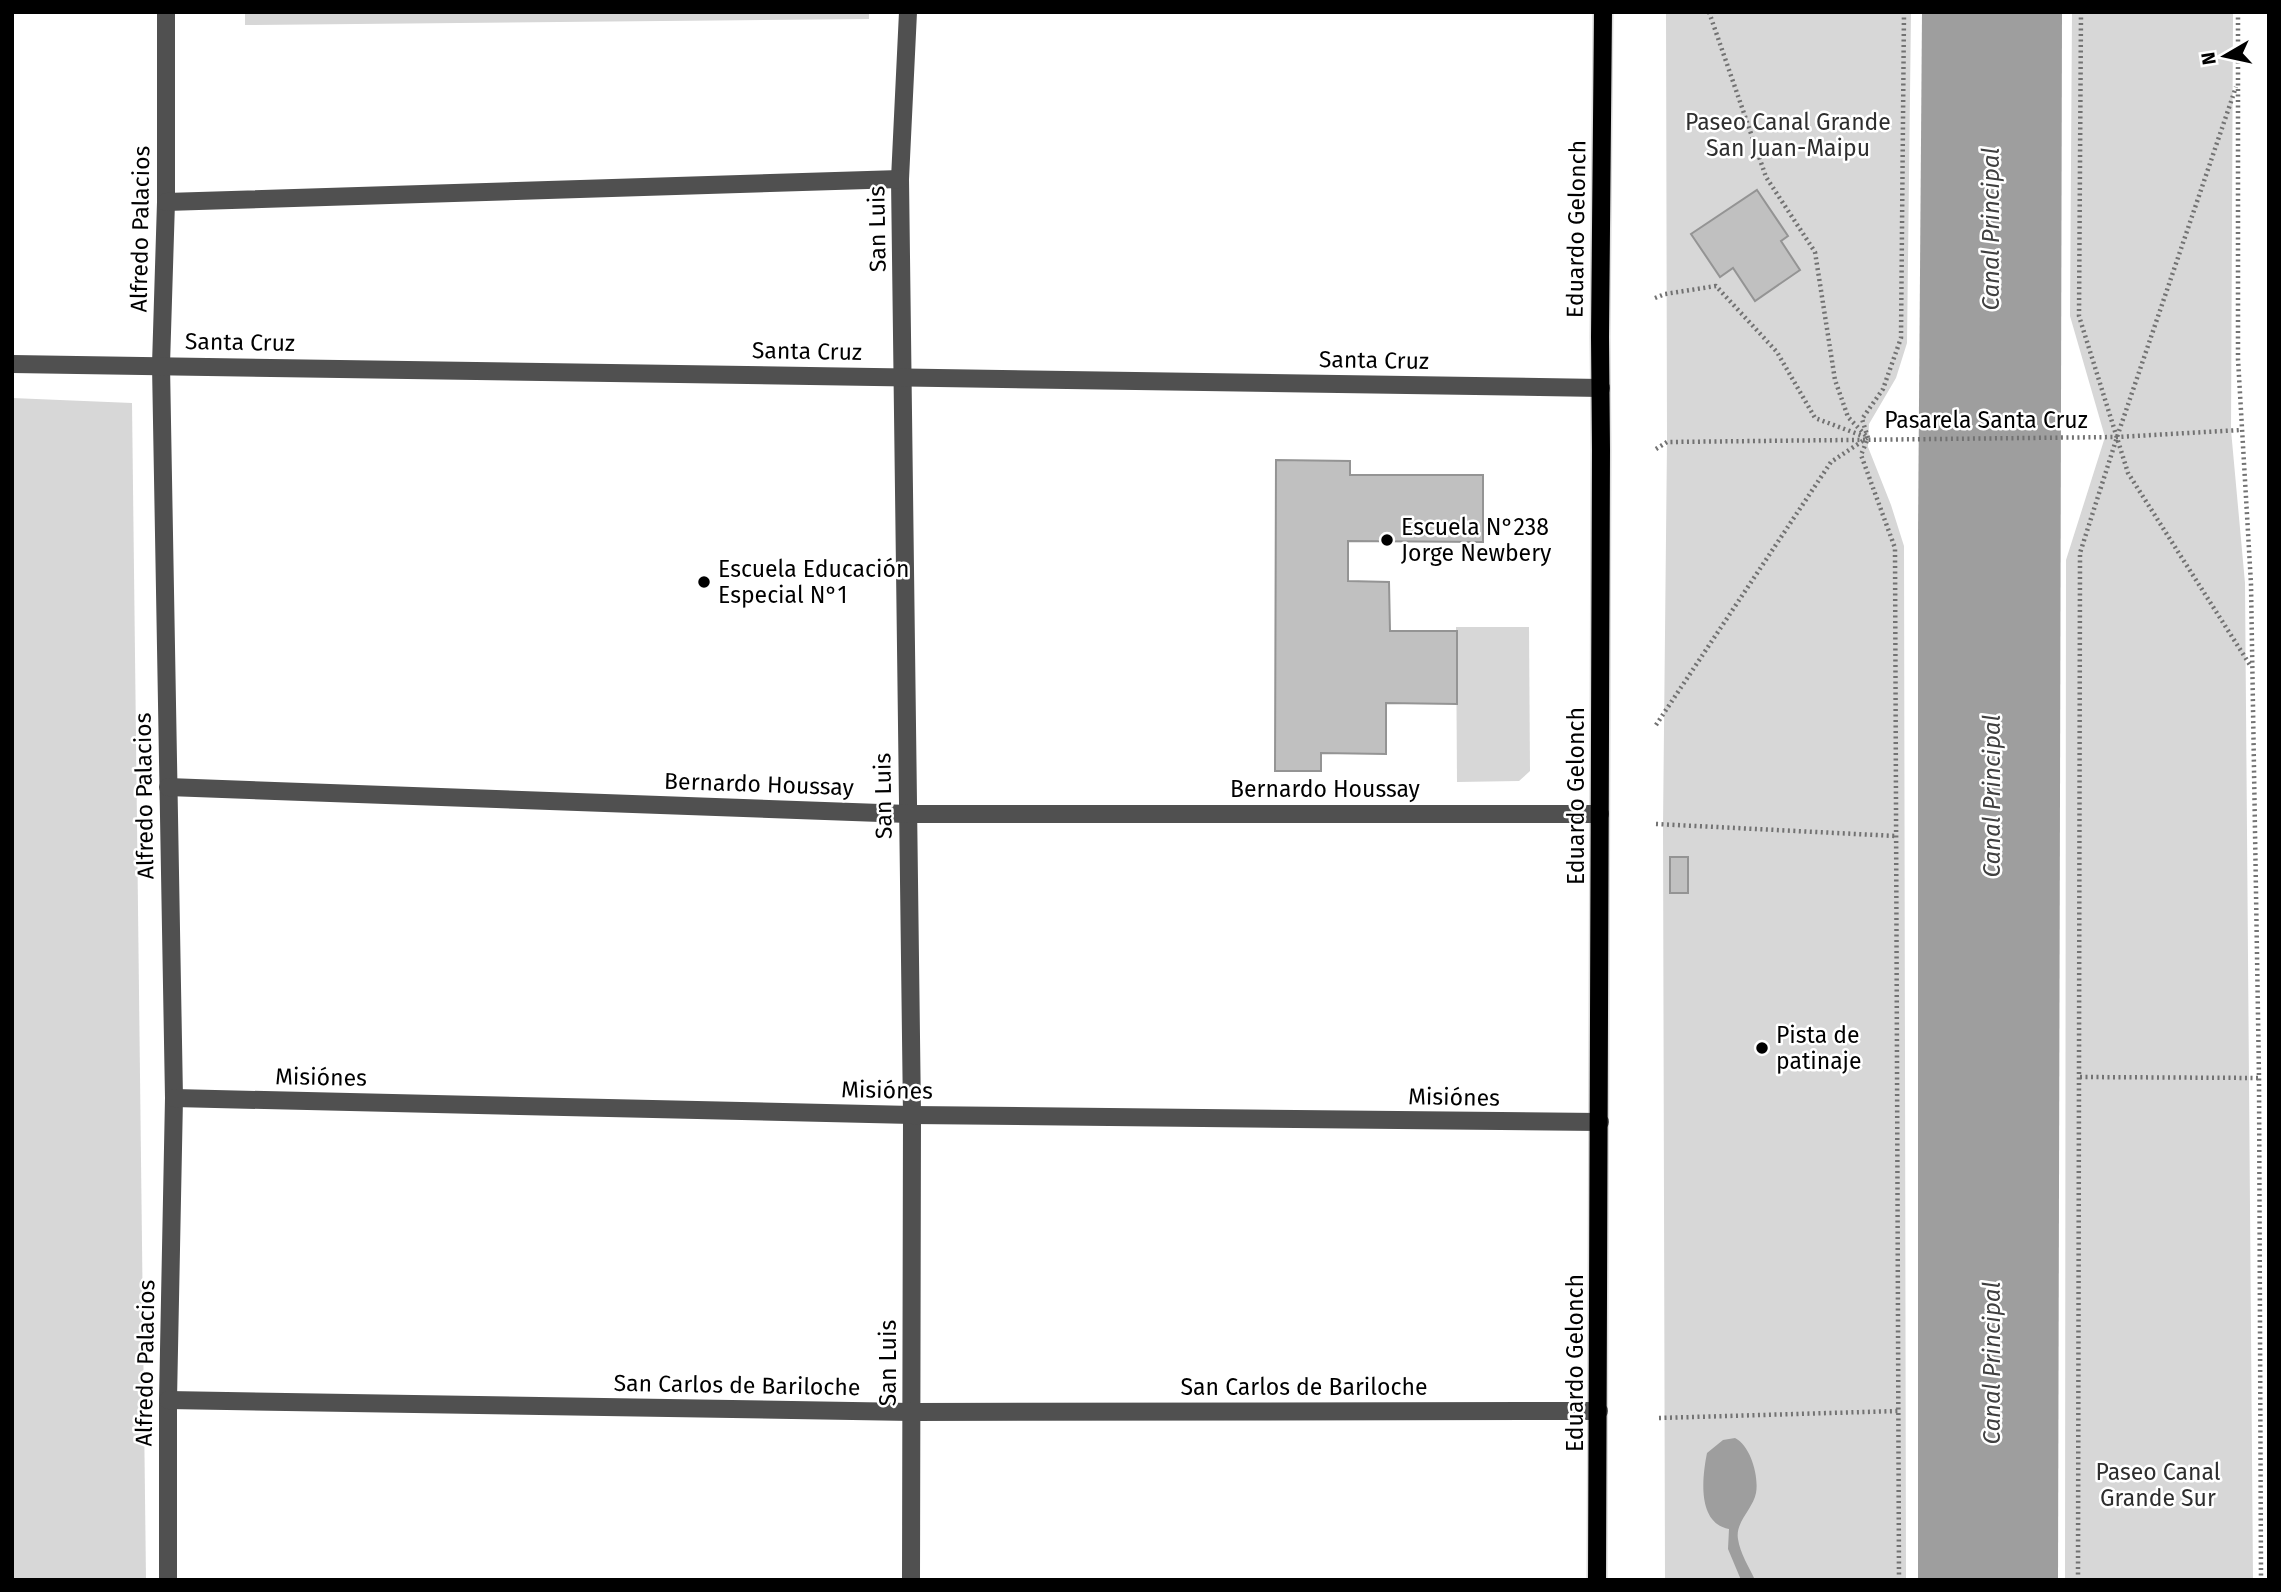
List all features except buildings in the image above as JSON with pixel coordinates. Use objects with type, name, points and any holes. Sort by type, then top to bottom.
[{"type":"main road","name":"Eduardo Gelonch","points":[[1597,1580],[1603,12]]},
{"type":"street","name":"Alfredo Palacios","points":[[166,12],[166,202],[161,365],[174,1098],[168,1400],[168,1580]]},
{"type":"street","name":"San Luis","points":[[908,12],[900,179],[912,1115],[911,1580]]},
{"type":"street","points":[[166,202],[900,179]]},
{"type":"street","name":"Santa Cruz","points":[[12,364],[1601,388]]},
{"type":"street","name":"Bernardo Houssay","points":[[168,787],[908,814],[1600,814]]},
{"type":"street","name":"Misiónes","points":[[174,1098],[912,1115],[1600,1122]]},
{"type":"street","name":"San Carlos de Bariloche","points":[[168,1400],[912,1412],[1599,1411]]},
{"type":"path","points":[[1709,12],[1766,177],[1815,252],[1835,380],[1848,417],[1868,438]]},
{"type":"path","points":[[1899,1580],[1895,548],[1861,455],[1868,438],[1862,419],[1883,389],[1901,338],[1904,12]]},
{"type":"path","points":[[2081,12],[2079,316],[2128,473],[2252,667]]},
{"type":"path","points":[[2238,12],[2238,359],[2250,584],[2259,1078],[2261,1580]]},
{"type":"path","points":[[2078,1580],[2080,553],[2238,84]]},
{"type":"path","points":[[1655,298],[1716,286],[1777,352],[1815,418],[1868,438]]},
{"type":"path","name":"Pasarela Santa Cruz","points":[[1656,449],[1667,442],[2117,437],[2241,430]]},
{"type":"path","points":[[1656,725],[1830,462],[1868,438]]},
{"type":"path","points":[[1656,824],[1896,836]]},
{"type":"path","points":[[2080,1077],[2259,1078]]},
{"type":"path","points":[[1659,1418],[1898,1411]]},
{"type":"green space","points":[[245,12],[869,12],[869,19],[245,25]]},
{"type":"green space","name":"Paseo Canal Grande San Juan-Maipu","points":[[1666,12],[1911,12],[1907,343],[1896,378],[1869,424],[1868,447],[1904,546],[1906,1580],[1665,1580],[1663,825],[1667,442]]},
{"type":"green space","name":"Paseo Canal Grande Sur","points":[[2072,12],[2233,12],[2231,430],[2245,583],[2253,1580],[2065,1580],[2066,560],[2105,437],[2070,316]]},
{"type":"green space","points":[[12,398],[132,403],[146,1580],[12,1580]]},
{"type":"green space","points":[[1456,627],[1529,627],[1530,771],[1519,781],[1457,782]]},
{"type":"water","name":"Canal Principal","points":[[1922,12],[2062,12],[2058,1580],[1918,1580],[1918,534]]},
{"type":"water","points":[[1735,1438],[1741,1442],[1753,1462],[1756,1479],[1754,1499],[1738,1533],[1741,1549],[1755,1580],[1741,1580],[1728,1549],[1729,1529],[1711,1518],[1704,1498],[1707,1453],[1723,1440]]},
{"type":"place","name":"Escuela N°238 Jorge Newbery","points":[[1387,540]]},
{"type":"place","name":"Escuela Educación Especial N°1","points":[[704,582]]},
{"type":"place","name":"Pista de patinaje","points":[[1762,1048]]}]
